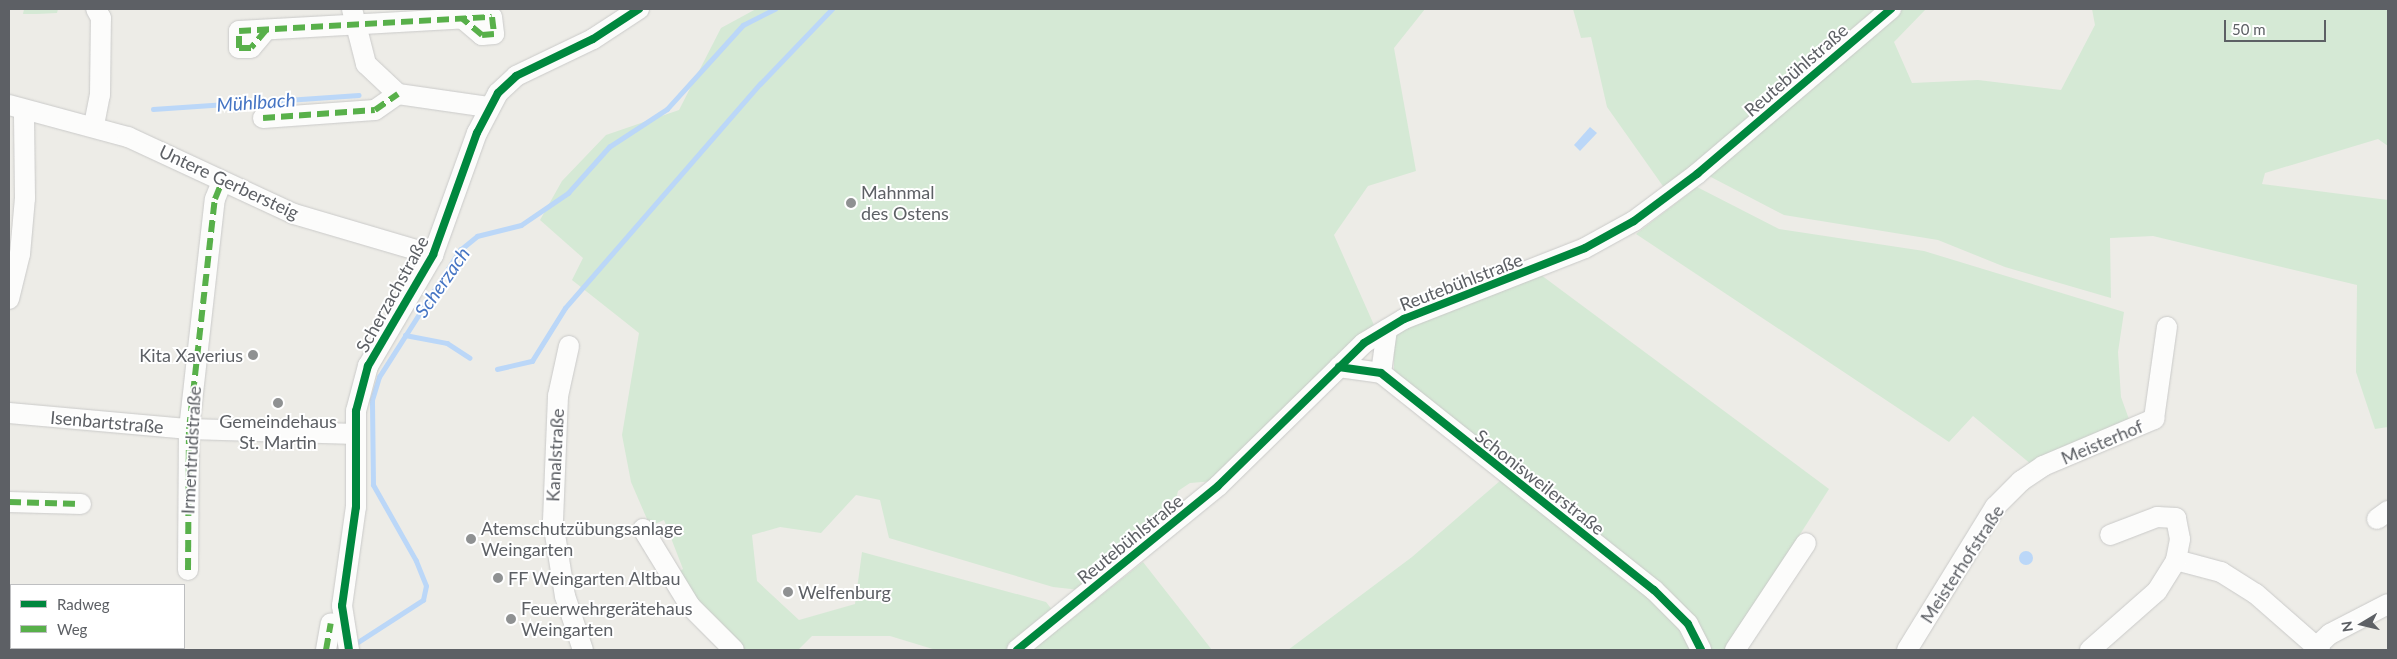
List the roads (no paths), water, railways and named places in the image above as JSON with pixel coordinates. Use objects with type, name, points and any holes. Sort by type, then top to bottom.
[{"type":"street","points":[[353,18],[366,64],[398,94],[488,107],[516,76],[593,39],[639,9]]},
{"type":"street","name":"Reutebühlstraße","points":[[1017,650],[1218,486],[1339,367],[1387,329],[1585,248],[1634,221],[1698,174],[1891,9]]},
{"type":"street","points":[[94,125],[100,95],[104,12]]},
{"type":"street","points":[[266,30],[353,18],[463,19]]},
{"type":"street","points":[[263,118],[375,110],[398,94]]},
{"type":"street","name":"Scherzachstraße","points":[[348,646],[342,606],[356,507],[356,410],[368,366],[433,255],[488,107]]},
{"type":"street","points":[[9,299],[20,254],[25,198],[16,108]]},
{"type":"street","name":"Untere Gerbersteig","points":[[16,108],[94,125],[147,145],[222,182],[294,214],[433,255]]},
{"type":"street","name":"Irmentrudstraße","points":[[188,570],[189,429],[215,199],[222,182]]},
{"type":"street","name":"Meisterhof","points":[[2021,481],[2044,466],[2154,419],[2167,327]]},
{"type":"street","points":[[1381,374],[1387,329]]},
{"type":"street","name":"Kanalstraße","points":[[569,346],[558,396],[553,522],[565,596],[583,650]]},
{"type":"street","name":"Schonisweilerstraße","points":[[1339,367],[1381,374],[1654,590],[1688,624],[1701,650]]},
{"type":"street","name":"Isenbartstraße","points":[[9,413],[189,429],[356,434]]},
{"type":"street","name":"Meisterhofstraße","points":[[1907,650],[1995,507],[2021,481]]},
{"type":"street","points":[[9,502],[55,506],[81,504]]},
{"type":"street","points":[[2090,650],[2158,591],[2176,560],[2176,518],[2157,517],[2110,534]]},
{"type":"street","points":[[643,529],[690,606],[734,650]]},
{"type":"street","points":[[1735,650],[1806,543]]},
{"type":"street","points":[[2176,560],[2221,572],[2256,594],[2318,648],[2330,634],[2388,604]]},
{"type":"street","points":[[326,650],[331,623]]},
{"type":"water","points":[[1590,127],[1597,133],[1580,151],[1574,145]]},
{"type":"water","points":[[2023,551],[2029,551],[2033,558],[2029,565],[2023,565],[2019,561],[2019,555]]},
{"type":"waterway","name":"Scherzach","points":[[355,644],[423,600],[426,586],[416,561],[373,485],[372,400],[379,377],[460,250],[477,236],[521,225],[568,193],[609,147],[667,109],[743,25],[775,9]]},
{"type":"waterway","points":[[497,369],[532,361],[565,308],[760,84],[832,9]]},
{"type":"waterway","name":"Mühlbach","points":[[153,109],[359,95]]},
{"type":"waterway","points":[[405,335],[447,343],[470,358]]},
{"type":"place","name":"Mahnmal des Ostens","points":[[851,203]]},
{"type":"place","name":"Kita Xaverius","points":[[253,355]]},
{"type":"place","name":"Gemeindehaus St. Martin","points":[[278,403]]},
{"type":"place","name":"Atemschutzübungsanlage Weingarten","points":[[471,539]]},
{"type":"place","name":"FF Weingarten Altbau","points":[[498,578]]},
{"type":"place","name":"Welfenburg","points":[[788,592]]},
{"type":"place","name":"Feuerwehrgerätehaus Weingarten","points":[[511,619]]}]
